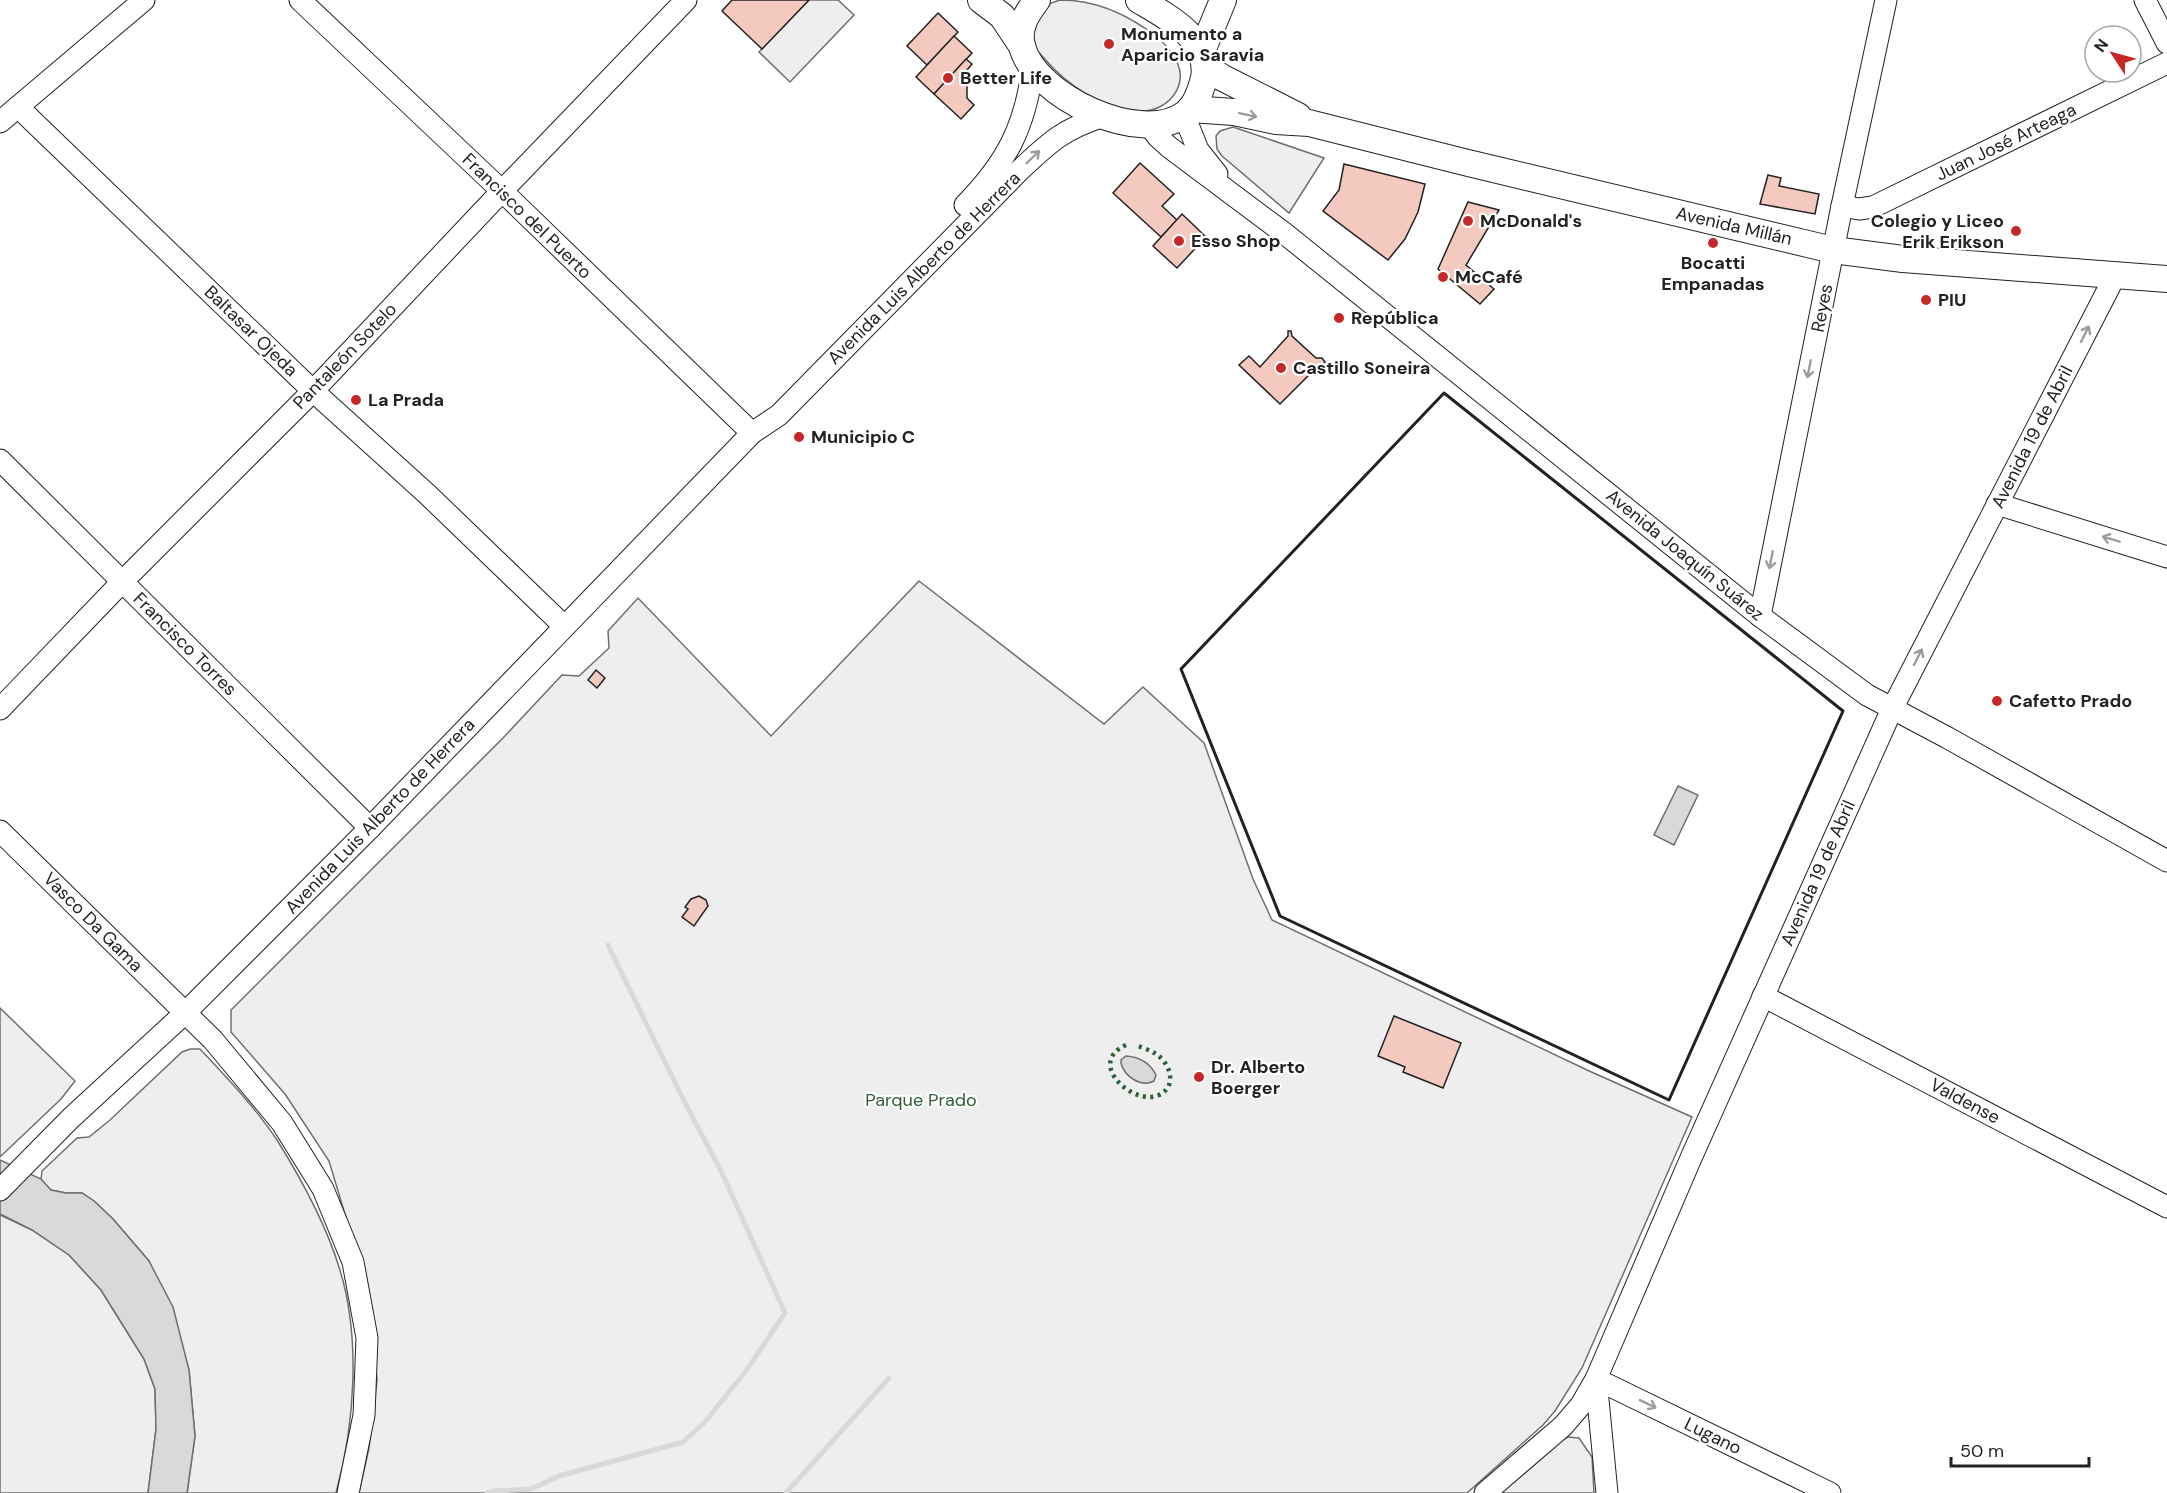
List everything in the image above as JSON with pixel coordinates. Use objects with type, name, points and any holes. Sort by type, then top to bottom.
[{"type":"main road","points":[[981,0],[1002,16],[1027,56],[1056,90],[1079,105],[1134,125],[1161,123],[1187,112],[1201,90],[1204,59],[1223,0]]},
{"type":"main road","points":[[1027,56],[1021,27],[1028,11],[1037,0]]},
{"type":"main road","name":"Avenida Millán","points":[[1139,0],[1180,26],[1204,59],[1221,77],[1283,107],[1309,123]]},
{"type":"main road","name":"Avenida Millán","points":[[1187,112],[1234,112],[1276,121],[1309,123],[1833,250],[1902,259],[2167,279]]},
{"type":"street","points":[[0,122],[144,0]]},
{"type":"street","name":"Francisco del Puerto","points":[[300,0],[502,191],[752,433]]},
{"type":"street","name":"Pantaleón Sotelo","points":[[0,709],[313,391],[686,0]]},
{"type":"street","name":"Reyes","points":[[1760,616],[1842,206],[1886,0]]},
{"type":"street","points":[[2145,0],[2167,43]]},
{"type":"street","name":"Avenida Luis Alberto de Herrera","points":[[752,433],[768,406],[983,187],[999,166],[1011,148],[1030,90],[1027,56]]},
{"type":"street","name":"Juan José Arteaga","points":[[1842,206],[1859,209],[1873,207],[2167,63]]},
{"type":"street","name":"Baltasar Ojeda","points":[[18,107],[313,391],[428,494],[564,626]]},
{"type":"street","name":"Avenida Joaquín Suárez","points":[[1187,112],[1198,150],[1237,197]]},
{"type":"street","name":"Avenida Luis Alberto de Herrera","points":[[0,1190],[51,1137],[185,1013],[370,828],[752,433],[779,415],[1047,144],[1067,130],[1104,116]]},
{"type":"street","name":"Avenida Joaquín Suárez","points":[[1149,125],[1169,147],[1237,197],[1453,368],[1760,616],[1867,695],[2167,861]]},
{"type":"street","name":"Avenida 19 de Abril","points":[[1607,1493],[1596,1378],[1763,996],[1892,709],[2115,276]]},
{"type":"street","name":"Francisco Torres","points":[[0,460],[370,828]]},
{"type":"street","points":[[1997,504],[2167,557]]},
{"type":"street","name":"Vasco Da Gama","points":[[0,831],[213,1040],[282,1123],[322,1189],[353,1262],[366,1338],[364,1415],[348,1493]]},
{"type":"street","name":"Valdense","points":[[1763,996],[2167,1207]]},
{"type":"street","points":[[1485,1493],[1563,1426],[1581,1406],[1596,1378]]},
{"type":"street","name":"Lugano","points":[[1596,1378],[1830,1493]]},
{"type":"green space","points":[[809,0],[838,0],[854,15],[790,82],[759,52]]},
{"type":"green space","points":[[1060,0],[1086,3],[1111,10],[1157,37],[1173,55],[1180,71],[1177,89],[1167,103],[1141,111],[1113,106],[1087,94],[1053,68],[1037,51],[1031,34],[1045,5]]},
{"type":"green space","points":[[1233,127],[1324,158],[1289,213],[1222,156],[1217,149],[1216,136],[1220,131]]},
{"type":"green space","name":"Parque Prado","points":[[919,581],[1104,724],[1143,687],[1204,743],[1253,879],[1272,920],[1587,1070],[1692,1117],[1582,1368],[1555,1411],[1543,1425],[1467,1493],[359,1493],[369,1448],[377,1380],[370,1307],[353,1241],[329,1161],[285,1094],[231,1032],[231,1010],[503,738],[562,675],[579,676],[609,648],[608,631],[638,598],[771,736]]},
{"type":"green space","points":[[0,1008],[75,1081],[61,1099],[0,1157]]},
{"type":"green space","points":[[200,1049],[250,1104],[277,1140],[312,1202],[339,1267],[350,1322],[353,1380],[348,1438],[336,1493],[187,1493],[195,1436],[189,1370],[149,1261],[113,1219],[94,1201],[82,1193],[50,1190],[41,1179],[42,1171],[77,1138],[89,1137],[182,1052]]},
{"type":"green space","points":[[0,1215],[32,1230],[69,1255],[101,1290],[144,1359],[155,1389],[156,1429],[148,1493],[0,1493]]},
{"type":"green space","points":[[1568,1437],[1579,1438],[1592,1457],[1594,1493],[1497,1493],[1555,1444]]},
{"type":"shaded area","points":[[1678,786],[1698,795],[1674,845],[1654,835]]},
{"type":"shaded area","points":[[1126,1056],[1140,1059],[1148,1064],[1156,1075],[1154,1081],[1139,1082],[1129,1076],[1121,1063]]},
{"type":"shaded area","points":[[0,1160],[41,1179],[51,1190],[82,1193],[94,1201],[113,1219],[149,1261],[173,1307],[189,1370],[195,1436],[187,1493],[148,1493],[156,1429],[155,1389],[144,1359],[101,1290],[69,1255],[32,1230],[0,1214]]},
{"type":"building","points":[[732,0],[809,0],[762,49],[722,11]]},
{"type":"building","points":[[938,13],[958,32],[927,65],[907,46]]},
{"type":"building","points":[[954,36],[972,53],[934,94],[916,77]]},
{"type":"building","points":[[966,59],[972,64],[967,70],[967,98],[974,105],[961,119],[934,94]]},
{"type":"building","points":[[1140,163],[1174,194],[1162,206],[1177,220],[1161,237],[1113,193]]},
{"type":"building","points":[[1344,164],[1425,184],[1418,212],[1405,239],[1388,260],[1323,211],[1339,190]]},
{"type":"building","points":[[1768,175],[1781,178],[1779,186],[1819,194],[1815,214],[1760,204]]},
{"type":"building","points":[[1468,202],[1499,210],[1466,265],[1494,289],[1480,304],[1438,269]]},
{"type":"building","name":"Esso Shop","points":[[1182,214],[1206,237],[1177,268],[1153,246]]},
{"type":"building","name":"Castillo Soneira","points":[[1288,331],[1291,331],[1292,336],[1316,358],[1322,358],[1325,362],[1280,404],[1239,365],[1249,356],[1260,367],[1288,336]]},
{"type":"building","points":[[596,670],[605,678],[597,688],[588,680]]},
{"type":"building","points":[[699,896],[706,900],[708,906],[694,926],[682,917],[691,899]]},
{"type":"building","points":[[1394,1016],[1461,1043],[1443,1088],[1403,1072],[1405,1067],[1378,1056]]},
{"type":"waterway","points":[[487,1493],[531,1489],[559,1476],[683,1442],[704,1423],[746,1371],[785,1313],[722,1173],[608,945]]},
{"type":"waterway","points":[[786,1493],[889,1378]]},
{"type":"hedge","points":[[1126,1045],[1115,1053],[1110,1062],[1112,1072],[1127,1089],[1138,1095],[1149,1097],[1159,1095],[1169,1086],[1168,1069],[1156,1054],[1135,1045]]},
{"type":"wall","points":[[1444,393],[1843,711],[1669,1100],[1280,916],[1181,669],[1444,393]]},
{"type":"place","name":"Monumento a Aparicio Saravia","points":[[1109,44]]},
{"type":"place","name":"Better Life","points":[[948,78]]},
{"type":"place","name":"McDonald's","points":[[1468,221]]},
{"type":"place","name":"Colegio y Liceo Erik Erikson","points":[[2016,231]]},
{"type":"place","name":"Esso Shop","points":[[1179,241]]},
{"type":"place","name":"Bocatti Empanadas","points":[[1713,243]]},
{"type":"place","name":"McCafé","points":[[1443,277]]},
{"type":"place","name":"PIU","points":[[1926,300]]},
{"type":"place","name":"República","points":[[1339,318]]},
{"type":"place","name":"Castillo Soneira","points":[[1281,368]]},
{"type":"place","name":"La Prada","points":[[356,400]]},
{"type":"place","name":"Municipio C","points":[[799,437]]},
{"type":"place","name":"Cafetto Prado","points":[[1997,701]]},
{"type":"place","name":"Dr. Alberto Boerger","points":[[1199,1077]]}]
